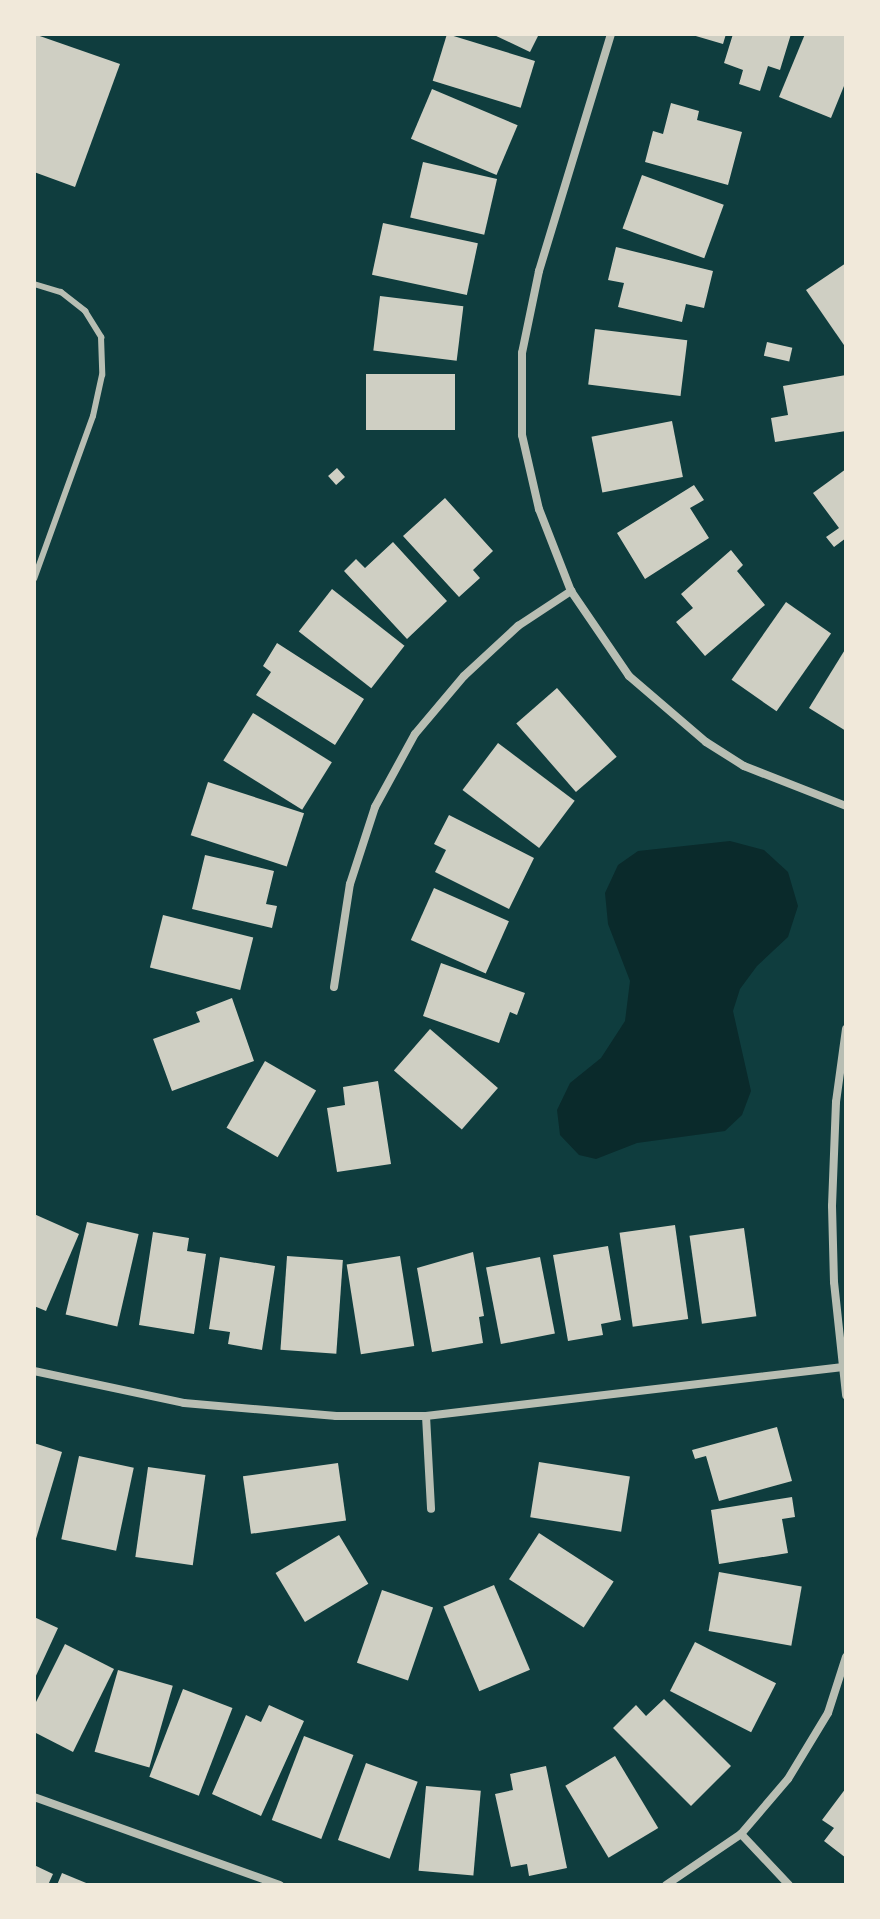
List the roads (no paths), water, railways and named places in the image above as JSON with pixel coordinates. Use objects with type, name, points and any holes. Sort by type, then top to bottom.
[{"type":"street","points":[[611,34],[539,271],[522,353],[522,435],[539,509],[571,591],[629,676],[706,742],[744,766],[846,806]]},
{"type":"street","points":[[334,987],[350,884],[375,807],[415,734],[464,676],[518,626],[571,591]]},
{"type":"street","points":[[846,1029],[836,1102],[832,1206],[846,1395]]},
{"type":"street","points":[[34,1371],[184,1403],[336,1416],[426,1416],[843,1367]]},
{"type":"street","points":[[426,1416],[431,1509]]},
{"type":"street","points":[[666,1885],[741,1834],[788,1779],[828,1713],[846,1657]]},
{"type":"street","points":[[34,1797],[280,1885]]},
{"type":"street","points":[[741,1834],[789,1885]]},
{"type":"lane","points":[[34,284],[61,292],[85,311],[101,337],[102,375],[93,416],[34,579]]},
{"type":"water","points":[[730,841],[764,850],[788,872],[798,906],[788,937],[757,966],[740,989],[733,1011],[751,1091],[742,1115],[725,1131],[637,1143],[596,1159],[579,1155],[560,1135],[557,1110],[570,1083],[601,1058],[625,1021],[630,981],[608,924],[605,893],[618,865],[638,851]]}]
